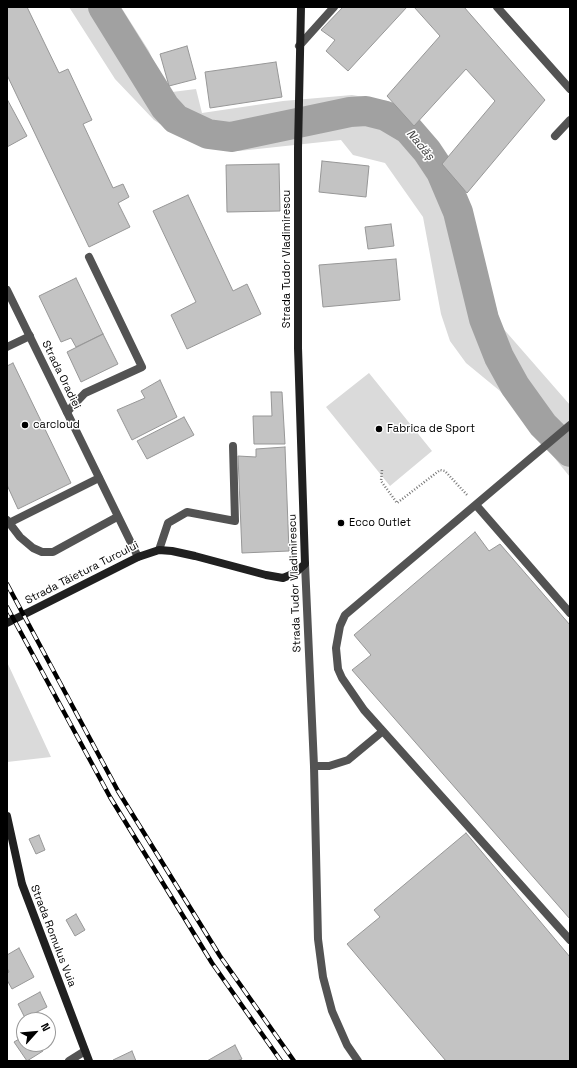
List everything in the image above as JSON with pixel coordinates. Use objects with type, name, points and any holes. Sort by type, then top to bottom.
[{"type":"main road","name":"Strada Tudor Vladimirescu","points":[[301,7],[298,148],[298,348],[305,564]]},
{"type":"main road","name":"Strada Tăietura Turcului","points":[[7,623],[138,557],[159,550],[195,556],[266,575],[283,578],[295,573],[305,564]]},
{"type":"main road","name":"Strada Romulus Vuia","points":[[7,822],[26,898],[89,1061]]},
{"type":"street","points":[[299,46],[334,7]]},
{"type":"street","points":[[497,7],[570,89]]},
{"type":"street","points":[[555,136],[570,120]]},
{"type":"street","points":[[67,412],[85,393],[142,367],[89,257]]},
{"type":"street","name":"Strada Oradiei","points":[[7,290],[117,517],[138,557]]},
{"type":"street","points":[[7,348],[30,336]]},
{"type":"street","points":[[570,425],[345,615],[340,626],[336,648],[338,669],[342,678],[364,710],[570,940]]},
{"type":"street","points":[[159,550],[168,523],[187,512],[235,521],[233,446]]},
{"type":"street","points":[[99,478],[8,521],[32,548],[42,552],[53,552],[117,517]]},
{"type":"street","points":[[476,505],[570,613]]},
{"type":"street","name":"Strada Tudor Vladimirescu","points":[[305,564],[314,766],[318,940],[323,977],[332,1011],[347,1045],[358,1061]]},
{"type":"street","points":[[314,766],[329,766],[348,760],[383,731]]},
{"type":"street","points":[[69,1061],[85,1051]]},
{"type":"path","points":[[382,470],[381,481],[397,503],[437,472],[442,470],[476,505]]},
{"type":"shaded area","points":[[69,7],[121,7],[149,51],[158,72],[172,92],[196,89],[202,113],[283,101],[352,95],[388,101],[411,113],[435,140],[452,169],[468,209],[482,254],[501,326],[570,405],[570,477],[500,391],[466,363],[450,341],[441,314],[423,217],[385,163],[353,155],[341,140],[239,151],[205,147],[177,135],[154,120],[115,79]]},
{"type":"shaded area","name":"Fabrica de Sport","points":[[369,373],[432,451],[390,486],[326,407]]},
{"type":"shaded area","points":[[7,662],[51,757],[7,762]]},
{"type":"building","points":[[7,7],[27,7],[59,73],[68,69],[92,120],[83,124],[113,188],[123,184],[129,197],[118,203],[130,227],[89,247],[7,75]]},
{"type":"building","points":[[343,7],[407,7],[348,71],[326,51],[335,40],[321,30]]},
{"type":"building","points":[[414,7],[464,7],[545,100],[467,193],[442,164],[495,101],[466,69],[414,126],[387,96],[440,36]]},
{"type":"building","points":[[187,46],[196,79],[169,86],[160,54]]},
{"type":"building","points":[[276,62],[282,97],[210,108],[205,72]]},
{"type":"building","points":[[7,99],[27,136],[7,147]]},
{"type":"building","points":[[322,161],[369,166],[366,197],[319,192]]},
{"type":"building","points":[[279,164],[280,211],[227,212],[226,165]]},
{"type":"building","points":[[188,195],[233,291],[247,284],[261,314],[187,349],[171,315],[196,302],[153,211]]},
{"type":"building","points":[[391,224],[394,246],[368,249],[365,227]]},
{"type":"building","points":[[396,259],[400,300],[323,307],[319,265]]},
{"type":"building","points":[[76,278],[103,334],[76,347],[71,338],[61,342],[39,296]]},
{"type":"building","points":[[103,334],[118,364],[81,382],[67,352]]},
{"type":"building","name":"carcloud","points":[[13,363],[71,483],[18,509],[7,485],[7,366]]},
{"type":"building","points":[[160,380],[177,417],[132,440],[117,410],[145,398],[141,391]]},
{"type":"building","points":[[271,392],[282,392],[285,444],[254,444],[253,416],[272,416]]},
{"type":"building","points":[[184,417],[194,435],[147,459],[137,441]]},
{"type":"building","points":[[285,447],[289,551],[242,553],[238,456],[256,457],[256,449]]},
{"type":"building","points":[[475,532],[489,551],[500,544],[570,625],[570,919],[352,670],[371,655],[354,635]]},
{"type":"building","points":[[466,833],[570,957],[570,1061],[446,1061],[347,944],[380,917],[374,910]]},
{"type":"building","points":[[39,835],[45,850],[36,854],[29,839]]},
{"type":"building","points":[[76,914],[85,930],[75,936],[66,920]]},
{"type":"building","points":[[19,948],[34,977],[12,989],[7,980],[7,973],[9,972],[7,968],[7,955]]},
{"type":"building","points":[[40,992],[47,1007],[37,1012],[22,1012],[18,1004]]},
{"type":"building","points":[[235,1045],[242,1059],[237,1061],[207,1061]]},
{"type":"building","points":[[132,1051],[136,1061],[113,1061],[113,1060]]},
{"type":"building","points":[[21,1052],[41,1052],[27,1061]]},
{"type":"waterway","name":"Nadăș","points":[[103,7],[165,107],[176,119],[208,134],[231,137],[350,112],[366,111],[386,116],[408,129],[427,151],[441,172],[458,212],[484,319],[499,357],[515,386],[543,425],[570,452]]},
{"type":"railway","points":[[7,584],[118,791],[220,956],[294,1061]]},
{"type":"railway","points":[[7,607],[110,797],[212,963],[281,1061]]},
{"type":"place","name":"carcloud","points":[[25,425]]},
{"type":"place","name":"Fabrica de Sport","points":[[379,429]]},
{"type":"place","name":"Ecco Outlet","points":[[341,523]]}]
